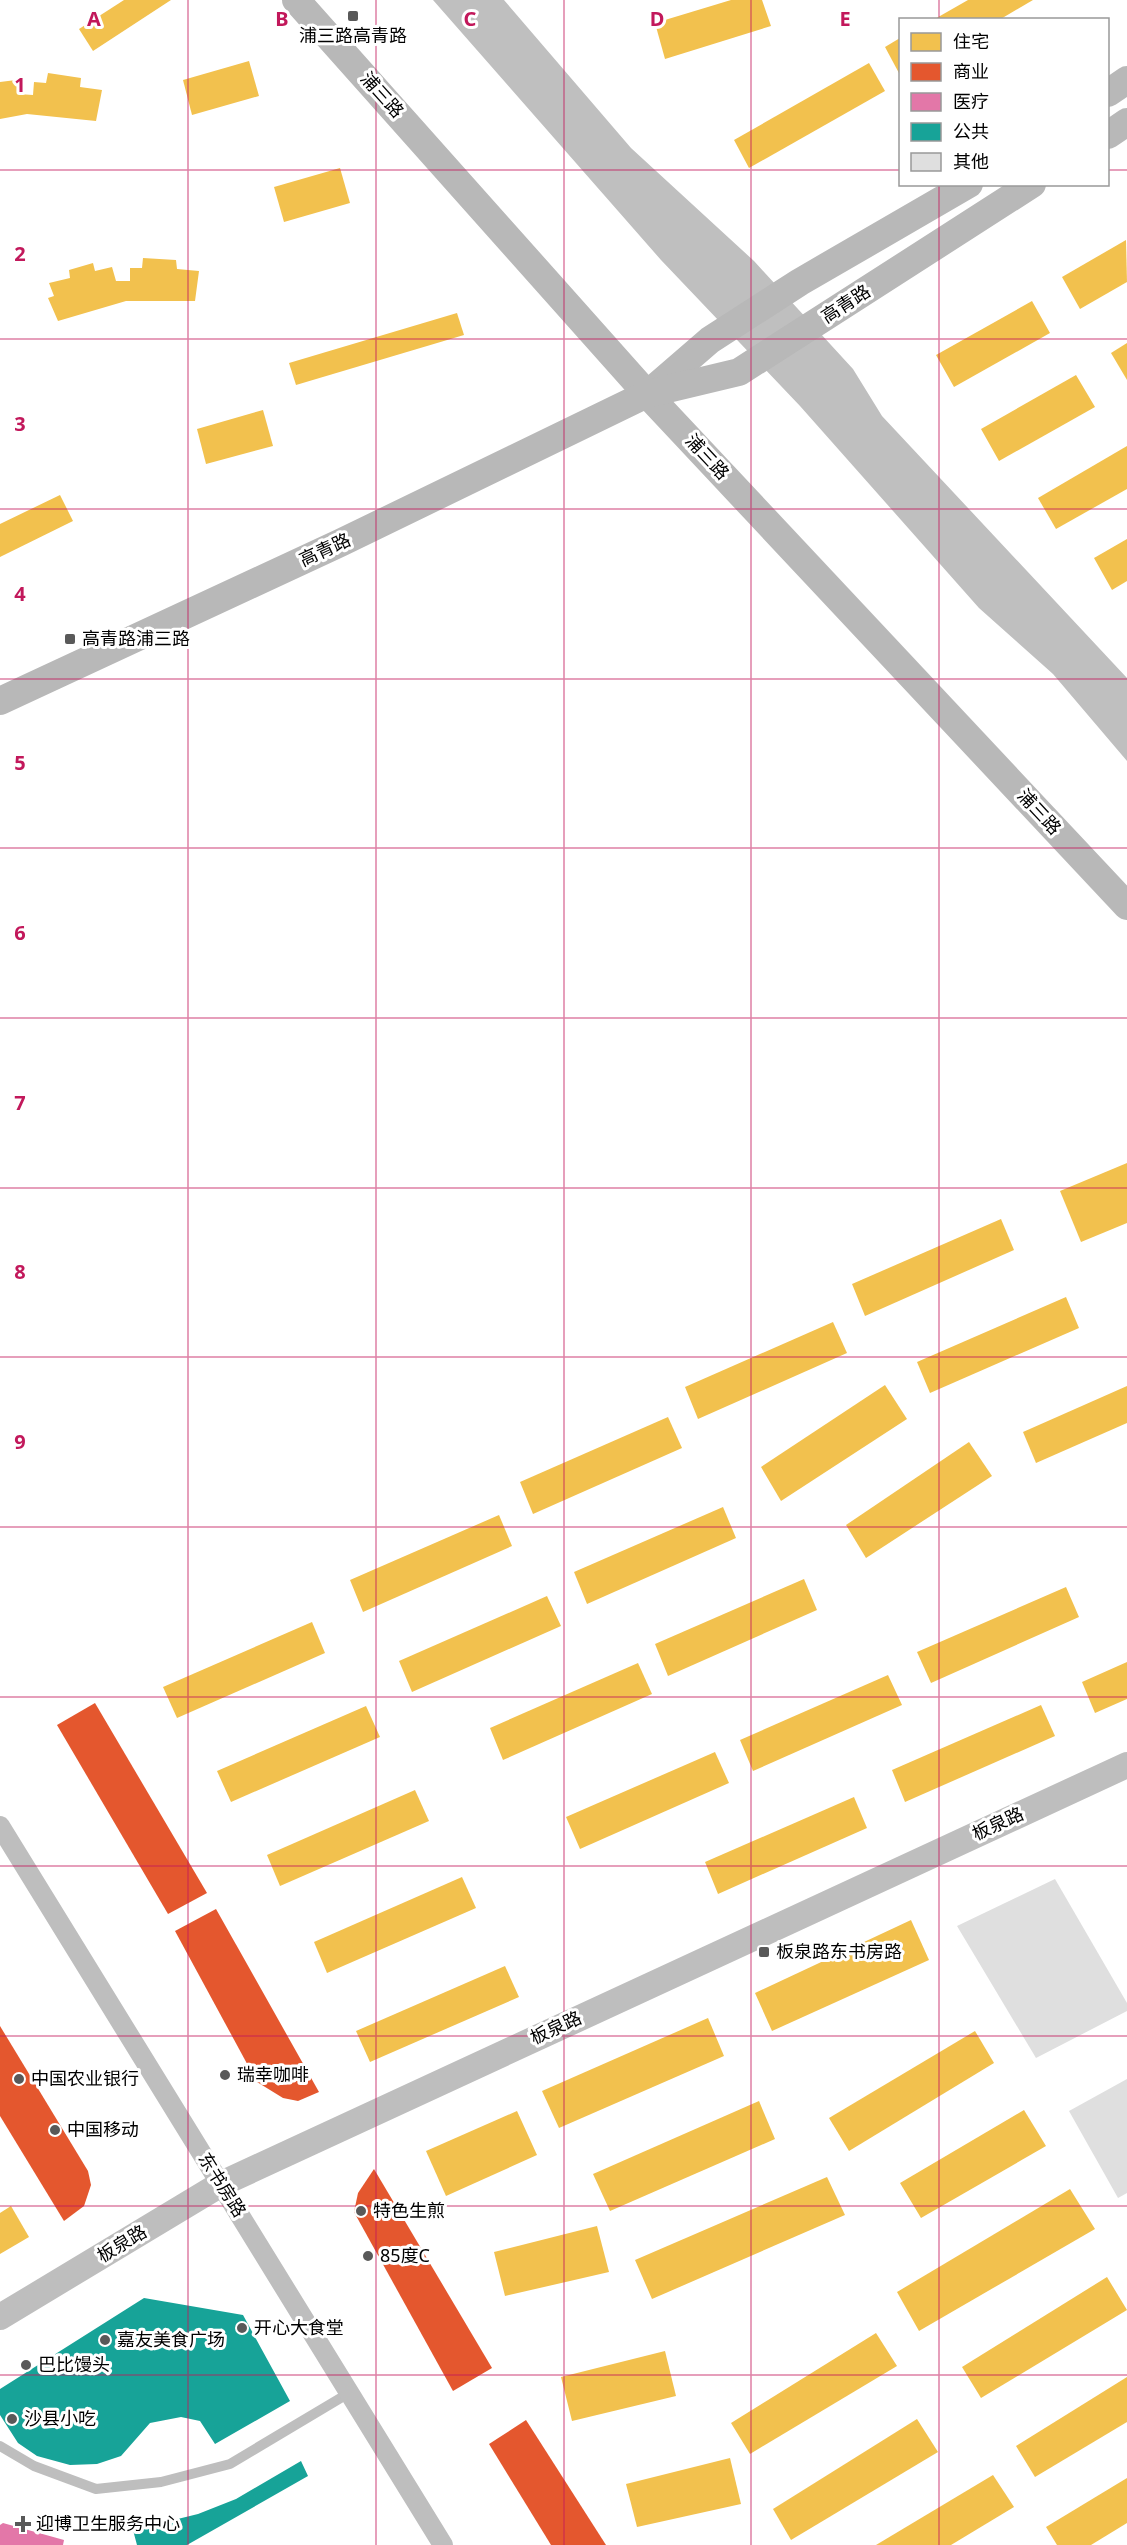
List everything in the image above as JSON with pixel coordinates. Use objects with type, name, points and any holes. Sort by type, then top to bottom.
[{"type":"main road","name":"浦三路","points":[[296,0],[647,394],[1127,906]]},
{"type":"main road","points":[[1109,92],[1127,80]]},
{"type":"main road","points":[[1109,134],[1127,122]]},
{"type":"main road","name":"高青路","points":[[647,394],[710,340],[800,282],[966,186]]},
{"type":"main road","name":"高青路","points":[[0,701],[340,543],[647,394],[739,372],[1029,186]]},
{"type":"street","name":"板泉路","points":[[0,2317],[221,2184],[1127,1766]]},
{"type":"street","name":"东书房路","points":[[0,1826],[442,2545]]},
{"type":"lane","points":[[0,2446],[34,2466],[96,2489],[161,2482],[230,2464],[349,2393]]},
{"type":"shaded area","points":[[433,0],[504,0],[631,148],[754,261],[853,369],[882,416],[1127,678],[1127,761],[1053,674],[979,608],[800,406],[661,260]]},
{"type":"building: 住宅","points":[[124,0],[171,0],[93,51],[79,29]]},
{"type":"building: 住宅","points":[[731,0],[762,0],[771,26],[665,59],[655,23]]},
{"type":"building: 住宅","points":[[968,0],[1033,0],[1002,18],[936,18]]},
{"type":"building: 住宅","points":[[899,39],[899,73],[885,47]]},
{"type":"building: 住宅","points":[[249,61],[259,96],[192,115],[183,80]]},
{"type":"building: 住宅","points":[[869,63],[885,91],[749,168],[734,140]]},
{"type":"building: 住宅","points":[[48,73],[81,78],[80,87],[102,90],[96,121],[27,114],[0,119],[0,82],[16,80],[18,94],[33,95],[34,82],[46,83]]},
{"type":"building: 住宅","points":[[340,168],[350,203],[284,222],[274,187]]},
{"type":"building: 住宅","points":[[1126,240],[1127,282],[1080,309],[1062,277]]},
{"type":"building: 住宅","points":[[143,258],[176,260],[177,269],[199,271],[195,301],[126,301],[58,321],[48,298],[54,296],[49,283],[70,278],[69,270],[93,263],[95,271],[112,267],[116,281],[130,281],[130,268],[142,268]]},
{"type":"building: 住宅","points":[[1032,301],[1050,333],[954,387],[936,355]]},
{"type":"building: 住宅","points":[[457,313],[464,335],[296,385],[289,363]]},
{"type":"building: 住宅","points":[[1127,343],[1127,380],[1111,353]]},
{"type":"building: 住宅","points":[[1076,375],[1095,407],[999,461],[981,429]]},
{"type":"building: 住宅","points":[[263,410],[273,446],[206,464],[197,429]]},
{"type":"building: 住宅","points":[[1127,446],[1127,489],[1056,529],[1038,498]]},
{"type":"building: 住宅","points":[[60,495],[73,521],[0,557],[0,524]]},
{"type":"building: 住宅","points":[[1127,539],[1127,581],[1112,590],[1094,558]]},
{"type":"building: 住宅","points":[[1127,1163],[1127,1223],[1081,1242],[1060,1191]]},
{"type":"building: 住宅","points":[[1001,1219],[1014,1250],[865,1316],[852,1284]]},
{"type":"building: 住宅","points":[[1066,1297],[1079,1328],[930,1393],[917,1362]]},
{"type":"building: 住宅","points":[[833,1322],[847,1353],[698,1419],[685,1387]]},
{"type":"building: 住宅","points":[[885,1385],[907,1419],[781,1501],[761,1467]]},
{"type":"building: 住宅","points":[[1127,1386],[1127,1423],[1036,1463],[1023,1432]]},
{"type":"building: 住宅","points":[[668,1417],[682,1448],[533,1514],[520,1482]]},
{"type":"building: 住宅","points":[[969,1442],[992,1476],[866,1558],[846,1525]]},
{"type":"building: 住宅","points":[[723,1507],[736,1538],[587,1604],[574,1572]]},
{"type":"building: 住宅","points":[[499,1515],[512,1546],[363,1612],[350,1580]]},
{"type":"building: 住宅","points":[[804,1579],[817,1610],[668,1676],[655,1644]]},
{"type":"building: 住宅","points":[[1066,1587],[1079,1617],[931,1683],[917,1652]]},
{"type":"building: 住宅","points":[[547,1596],[561,1626],[412,1692],[399,1661]]},
{"type":"building: 住宅","points":[[312,1622],[325,1653],[177,1718],[163,1687]]},
{"type":"building: 住宅","points":[[1127,1662],[1127,1699],[1095,1713],[1082,1682]]},
{"type":"building: 住宅","points":[[638,1663],[652,1694],[503,1760],[490,1728]]},
{"type":"building: 住宅","points":[[888,1675],[902,1705],[753,1771],[740,1740]]},
{"type":"building: 住宅","points":[[1041,1705],[1055,1736],[905,1802],[892,1770]]},
{"type":"building: 住宅","points":[[366,1706],[380,1737],[231,1802],[217,1771]]},
{"type":"building: 住宅","points":[[715,1752],[729,1783],[580,1849],[566,1817]]},
{"type":"building: 住宅","points":[[415,1790],[429,1821],[280,1886],[267,1855]]},
{"type":"building: 住宅","points":[[854,1797],[867,1828],[718,1894],[705,1862]]},
{"type":"building: 住宅","points":[[462,1877],[476,1908],[327,1973],[314,1942]]},
{"type":"building: 住宅","points":[[911,1920],[929,1960],[772,2031],[755,1993]]},
{"type":"building: 住宅","points":[[505,1966],[519,1997],[370,2062],[356,2031]]},
{"type":"building: 住宅","points":[[708,2018],[724,2056],[559,2128],[542,2091]]},
{"type":"building: 住宅","points":[[975,2031],[994,2063],[849,2151],[829,2118]]},
{"type":"building: 住宅","points":[[759,2101],[775,2139],[610,2211],[593,2174]]},
{"type":"building: 住宅","points":[[1024,2110],[1046,2146],[921,2218],[900,2183]]},
{"type":"building: 住宅","points":[[517,2111],[537,2155],[446,2196],[426,2151]]},
{"type":"building: 住宅","points":[[827,2177],[845,2215],[652,2299],[635,2260]]},
{"type":"building: 住宅","points":[[1070,2189],[1095,2229],[919,2331],[897,2292]]},
{"type":"building: 住宅","points":[[11,2206],[29,2237],[0,2254],[0,2213]]},
{"type":"building: 住宅","points":[[597,2226],[609,2272],[505,2296],[494,2252]]},
{"type":"building: 住宅","points":[[1107,2277],[1127,2310],[981,2398],[962,2367]]},
{"type":"building: 住宅","points":[[876,2333],[897,2366],[750,2454],[731,2423]]},
{"type":"building: 住宅","points":[[665,2351],[676,2396],[572,2421],[561,2377]]},
{"type":"building: 住宅","points":[[1127,2377],[1127,2422],[1035,2477],[1016,2446]]},
{"type":"building: 住宅","points":[[917,2419],[938,2452],[791,2540],[773,2509]]},
{"type":"building: 住宅","points":[[730,2458],[741,2504],[637,2527],[626,2484]]},
{"type":"building: 住宅","points":[[993,2475],[1014,2507],[951,2545],[876,2545]]},
{"type":"building: 住宅","points":[[1127,2478],[1127,2523],[1091,2545],[1057,2545],[1046,2527]]},
{"type":"building: 商业","points":[[95,1703],[207,1893],[168,1914],[57,1725]]},
{"type":"building: 商业","points":[[216,1909],[319,2092],[298,2101],[283,2098],[257,2082],[175,1931]]},
{"type":"building: 商业","points":[[0,2026],[88,2171],[91,2185],[84,2206],[64,2221],[0,2116]]},
{"type":"building: 商业","points":[[374,2169],[492,2368],[453,2391],[354,2212],[358,2193]]},
{"type":"building: 商业","points":[[526,2420],[606,2545],[551,2545],[489,2444]]},
{"type":"building: 医疗","points":[[3,2523],[64,2540],[63,2545],[0,2545],[0,2525]]},
{"type":"building: 公共","points":[[144,2298],[243,2315],[290,2401],[215,2444],[200,2421],[181,2417],[150,2423],[121,2456],[97,2464],[70,2465],[37,2456],[18,2443],[0,2415],[0,2389]]},
{"type":"building: 公共","points":[[301,2461],[308,2476],[187,2545],[137,2545],[133,2530],[198,2514],[236,2499]]},
{"type":"building: 其他","points":[[1055,1879],[1127,2003],[1127,2011],[1036,2058],[957,1926]]},
{"type":"building: 其他","points":[[1127,2079],[1127,2193],[1118,2198],[1069,2111]]},
{"type":"place","name":"浦三路高青路","points":[[353,16]]},
{"type":"place","name":"高青路浦三路","points":[[70,639]]},
{"type":"place","name":"板泉路东书房路","points":[[764,1952]]},
{"type":"place","name":"瑞幸咖啡","points":[[225,2075]]},
{"type":"place","name":"中国农业银行","points":[[19,2079]]},
{"type":"place","name":"中国移动","points":[[55,2130]]},
{"type":"place","name":"特色生煎","points":[[361,2211]]},
{"type":"place","name":"85度C","points":[[368,2256]]},
{"type":"place","name":"开心大食堂","points":[[242,2328]]},
{"type":"place","name":"嘉友美食广场","points":[[105,2340]]},
{"type":"place","name":"巴比馒头","points":[[26,2365]]},
{"type":"place","name":"沙县小吃","points":[[12,2419]]},
{"type":"place","name":"迎博卫生服务中心","points":[[23,2524]]}]
